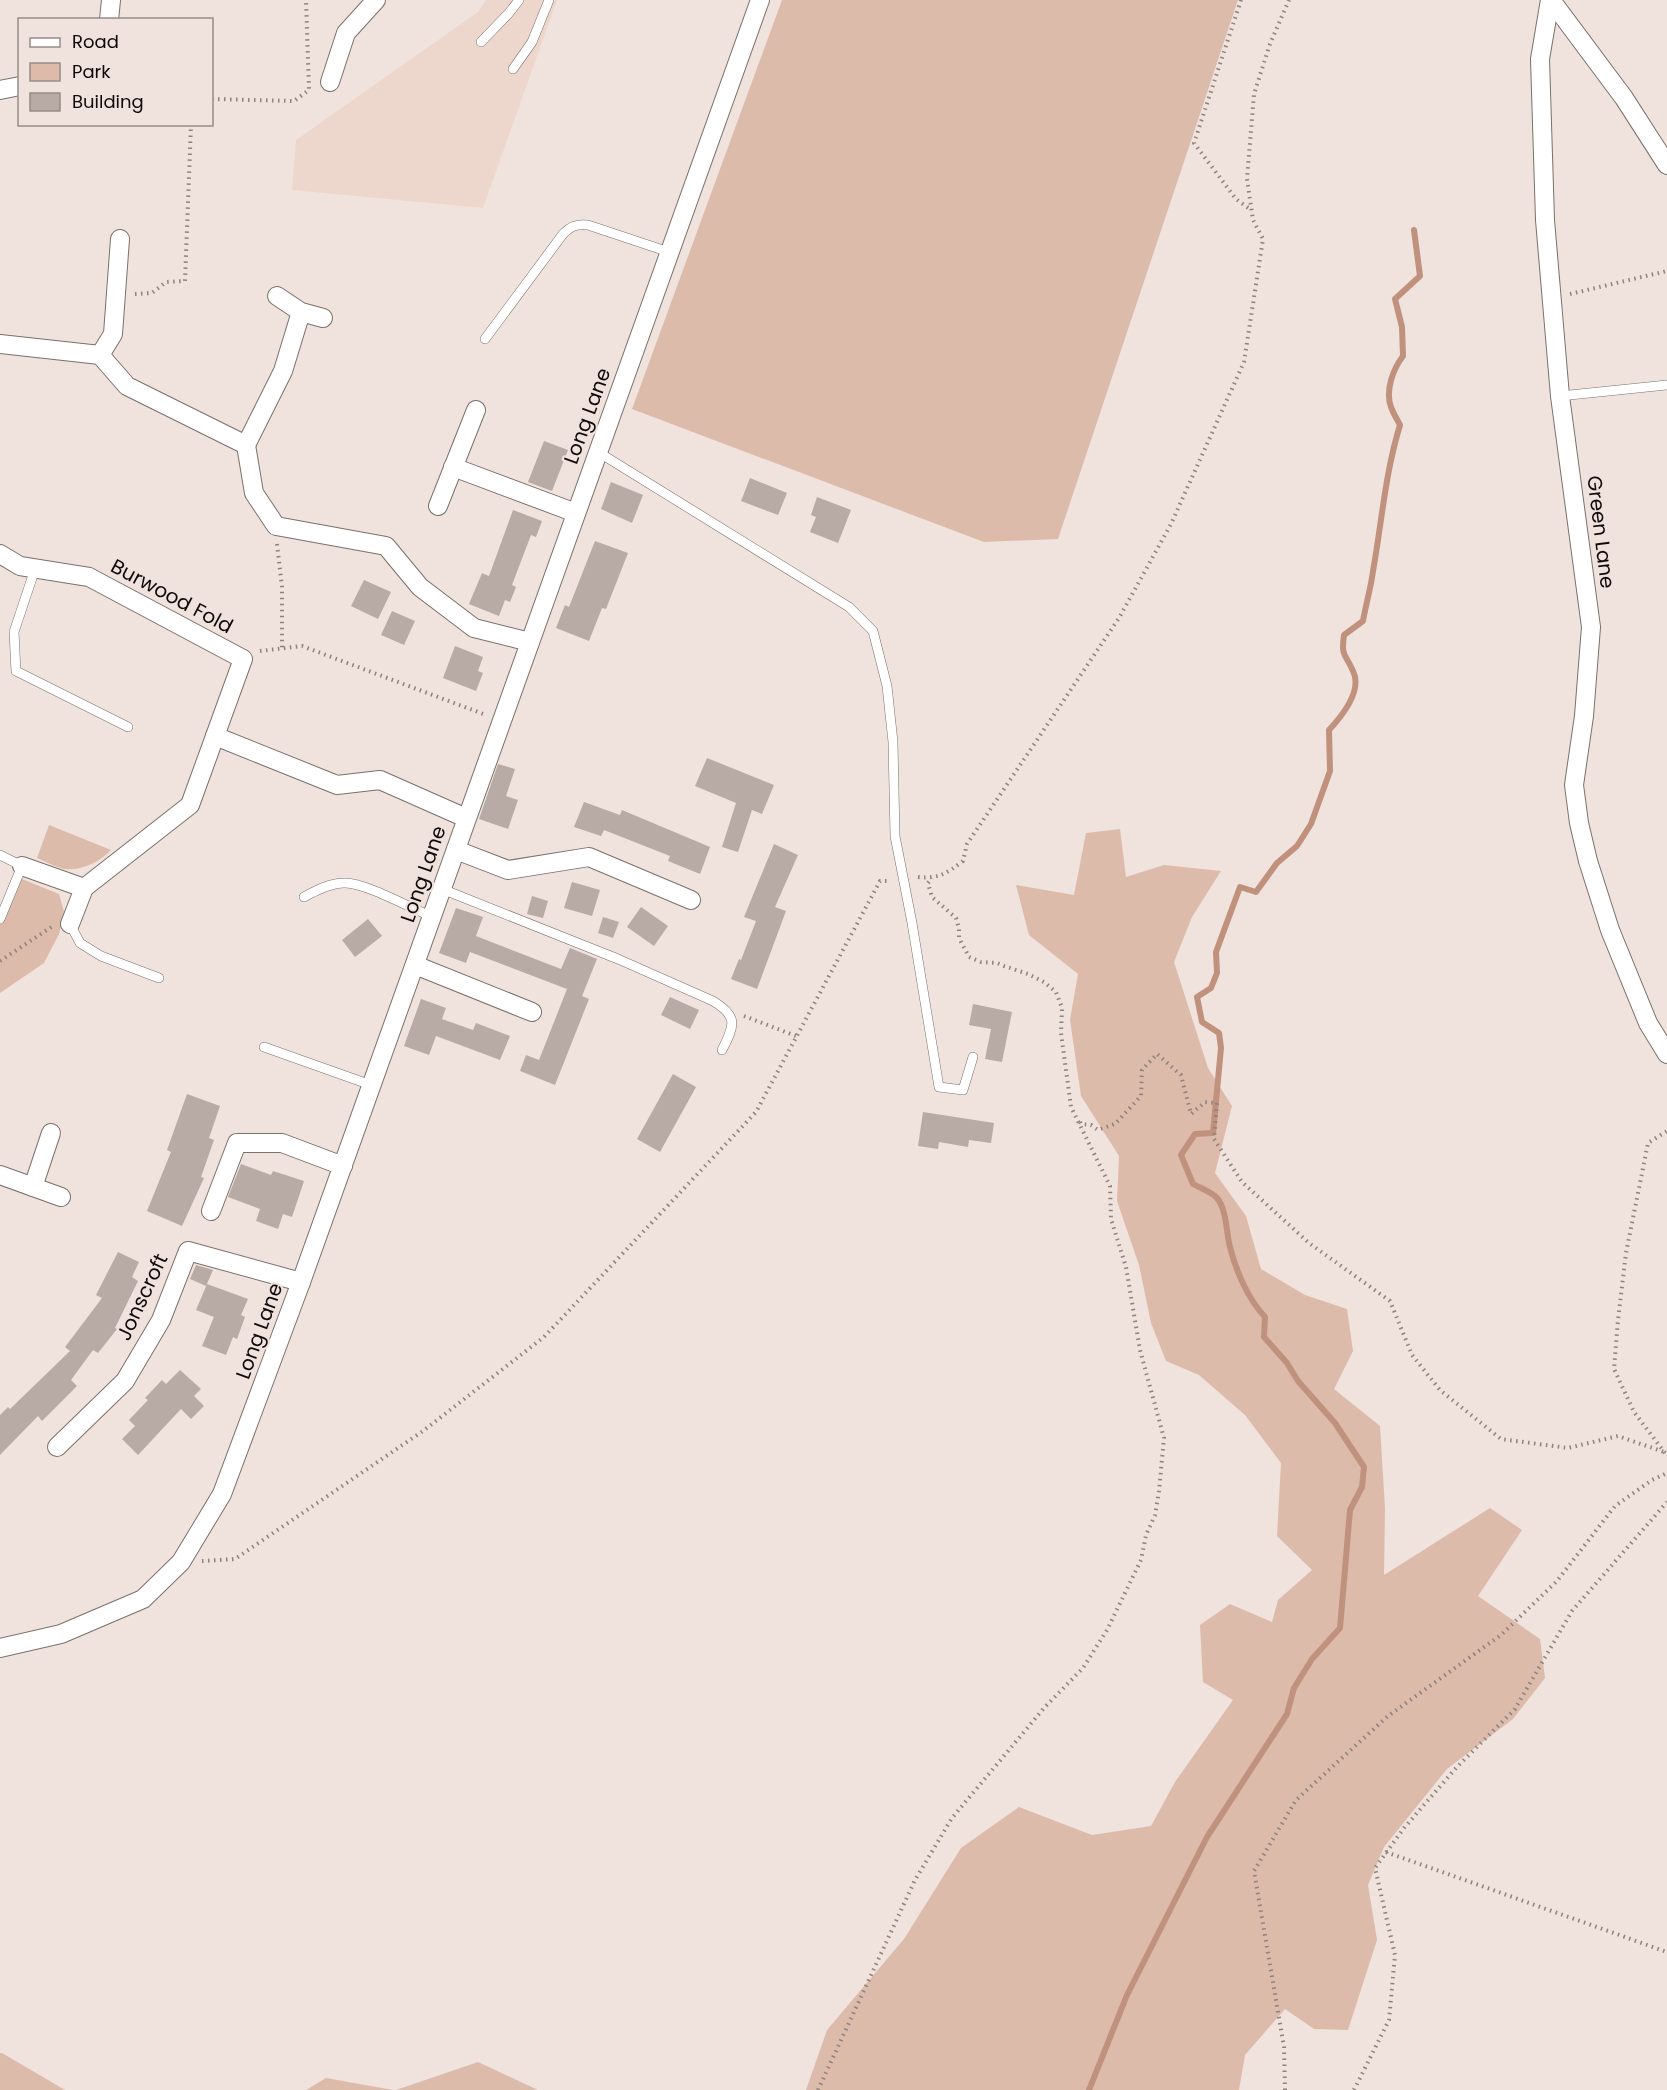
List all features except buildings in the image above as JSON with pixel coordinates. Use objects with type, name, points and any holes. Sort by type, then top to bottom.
[{"type":"street","points":[[109,18],[111,0]]},
{"type":"street","points":[[330,82],[346,33],[376,0]]},
{"type":"street","name":"Long Lane","points":[[0,1648],[61,1634],[143,1599],[181,1562],[222,1494],[343,1166],[760,0]]},
{"type":"street","points":[[1551,0],[1624,98],[1667,165]]},
{"type":"street","name":"Green Lane","points":[[1551,0],[1540,59],[1545,220],[1560,396],[1591,627],[1584,716],[1574,785],[1579,823],[1588,861],[1610,930],[1648,1023],[1667,1054]]},
{"type":"street","points":[[0,90],[18,86]]},
{"type":"street","points":[[100,355],[113,334],[120,239]]},
{"type":"street","points":[[277,296],[301,312],[323,318]]},
{"type":"street","points":[[301,312],[283,371],[246,445],[254,493],[276,526],[386,546],[420,587],[474,628],[530,642]]},
{"type":"street","points":[[0,344],[100,355],[127,386],[246,445]]},
{"type":"street","points":[[438,506],[476,410]]},
{"type":"street","points":[[453,467],[576,513]]},
{"type":"street","name":"Burwood Fold","points":[[0,554],[20,566],[89,578],[243,659],[190,805],[84,888]]},
{"type":"street","points":[[215,736],[338,785],[380,780],[466,818]]},
{"type":"street","points":[[456,850],[508,870],[589,857],[691,900]]},
{"type":"street","points":[[22,866],[84,888],[65,921]]},
{"type":"street","points":[[415,965],[532,1012]]},
{"type":"street","points":[[33,1187],[51,1133]]},
{"type":"street","points":[[211,1211],[237,1143],[282,1143],[343,1166]]},
{"type":"street","points":[[0,1175],[61,1197]]},
{"type":"street","name":"Jonscroft","points":[[57,1447],[125,1382],[161,1320],[188,1251],[301,1282]]},
{"type":"lane","points":[[481,42],[519,0]]},
{"type":"lane","points":[[513,69],[532,42],[549,0]]},
{"type":"lane","points":[[485,339],[569,227],[577,224],[588,225],[669,252]]},
{"type":"lane","points":[[1560,396],[1667,385]]},
{"type":"lane","points":[[598,452],[849,607],[873,631],[887,686],[892,742],[895,836],[939,1087],[963,1090],[973,1057]]},
{"type":"lane","points":[[35,569],[14,632],[16,671],[128,727]]},
{"type":"lane","points":[[0,855],[22,866],[0,919]]},
{"type":"lane","points":[[304,897],[318,890],[344,883],[364,887],[432,917]]},
{"type":"lane","points":[[442,889],[618,959],[713,1001],[726,1009],[731,1016],[733,1030],[722,1050]]},
{"type":"lane","points":[[65,921],[80,943],[101,956],[159,978]]},
{"type":"lane","points":[[264,1047],[371,1085]]},
{"type":"path","points":[[213,99],[294,101],[309,90],[306,0]]},
{"type":"path","points":[[1241,0],[1194,143],[1236,199],[1252,211]]},
{"type":"path","points":[[181,1562],[235,1559],[423,1431],[544,1337],[756,1112],[880,881],[902,881],[916,877],[932,878],[946,873],[963,861],[967,844],[1119,618],[1171,524],[1244,362],[1263,239],[1253,220],[1247,179],[1254,94],[1270,44],[1288,0]]},
{"type":"path","points":[[116,294],[152,293],[166,282],[184,281],[191,126]]},
{"type":"path","points":[[1552,298],[1667,271]]},
{"type":"path","points":[[276,526],[282,587],[282,648]]},
{"type":"path","points":[[243,659],[256,652],[302,646],[501,721]]},
{"type":"path","points":[[818,2090],[911,1890],[952,1818],[1044,1708],[1083,1668],[1107,1630],[1141,1560],[1146,1535],[1155,1515],[1164,1438],[1140,1350],[1126,1267],[1111,1219],[1110,1186],[1072,1110],[1061,1033],[1062,1008],[1056,992],[1044,982],[1028,974],[997,963],[981,962],[969,957],[958,938],[960,928],[956,918],[933,897],[928,883],[932,878]]},
{"type":"path","points":[[0,961],[54,925],[65,921]]},
{"type":"path","points":[[726,1009],[796,1036]]},
{"type":"path","points":[[1072,1110],[1082,1124],[1091,1125],[1098,1130],[1115,1124],[1141,1095],[1142,1070],[1157,1054],[1181,1075],[1191,1113],[1205,1102],[1217,1103],[1214,1139],[1242,1182],[1309,1243],[1390,1301],[1412,1355],[1440,1390],[1502,1439],[1568,1448],[1618,1436],[1666,1453]]},
{"type":"path","points":[[1666,1453],[1634,1412],[1614,1369],[1626,1253],[1648,1143],[1667,1131]]},
{"type":"path","points":[[1285,2090],[1284,2047],[1254,1871],[1296,1800],[1388,1716],[1501,1635],[1557,1581],[1615,1506],[1652,1480],[1667,1473]]},
{"type":"path","points":[[1354,2090],[1389,2020],[1395,1955],[1375,1868],[1404,1828],[1456,1768],[1515,1708],[1572,1611],[1667,1502]]},
{"type":"path","points":[[1386,1852],[1667,1952]]},
{"type":"shaded area","points":[[486,0],[557,0],[483,208],[292,190],[296,140],[478,12]]},
{"type":"green space","points":[[782,0],[1238,0],[1058,539],[984,542],[632,409]]},
{"type":"green space","points":[[49,825],[111,850],[96,862],[83,867],[64,869],[57,867],[37,858]]},
{"type":"green space","points":[[1120,829],[1126,877],[1164,865],[1221,871],[1192,917],[1174,962],[1208,1068],[1232,1106],[1215,1173],[1246,1216],[1261,1269],[1305,1295],[1347,1309],[1353,1351],[1334,1389],[1380,1426],[1385,1508],[1384,1575],[1490,1508],[1522,1530],[1478,1596],[1540,1639],[1545,1678],[1513,1719],[1447,1769],[1384,1847],[1368,1885],[1377,1940],[1348,2030],[1314,2029],[1285,2009],[1245,2055],[1239,2090],[806,2090],[827,2030],[904,1939],[961,1848],[1019,1807],[1092,1835],[1151,1826],[1175,1782],[1233,1700],[1203,1682],[1200,1625],[1230,1604],[1272,1622],[1278,1600],[1312,1570],[1277,1536],[1281,1463],[1245,1415],[1199,1375],[1166,1361],[1151,1323],[1139,1265],[1117,1201],[1119,1156],[1081,1096],[1070,1020],[1078,974],[1029,935],[1016,885],[1074,895],[1086,833]]},
{"type":"green space","points":[[17,877],[59,894],[64,912],[59,934],[44,963],[0,993],[0,919]]},
{"type":"green space","points":[[0,2053],[2,2053],[65,2090],[0,2090]]},
{"type":"green space","points":[[478,2062],[538,2090],[396,2090]]},
{"type":"green space","points":[[326,2078],[393,2090],[306,2090]]},
{"type":"waterway","points":[[1089,2090],[1127,1995],[1207,1837],[1287,1714],[1294,1688],[1312,1659],[1340,1628],[1350,1510],[1362,1487],[1364,1467],[1335,1423],[1264,1337],[1265,1317],[1253,1302],[1239,1275],[1220,1203],[1212,1194],[1193,1184],[1181,1155],[1195,1134],[1213,1133],[1221,1048],[1219,1033],[1202,1022],[1197,997],[1211,988],[1217,973],[1216,952],[1240,887],[1256,892],[1277,863],[1297,846],[1311,824],[1330,771],[1329,730],[1340,718],[1353,695],[1355,679],[1343,651],[1343,642],[1344,635],[1363,621],[1387,480],[1400,425],[1389,401],[1393,374],[1403,356],[1402,327],[1395,299],[1420,276],[1414,230]]}]
